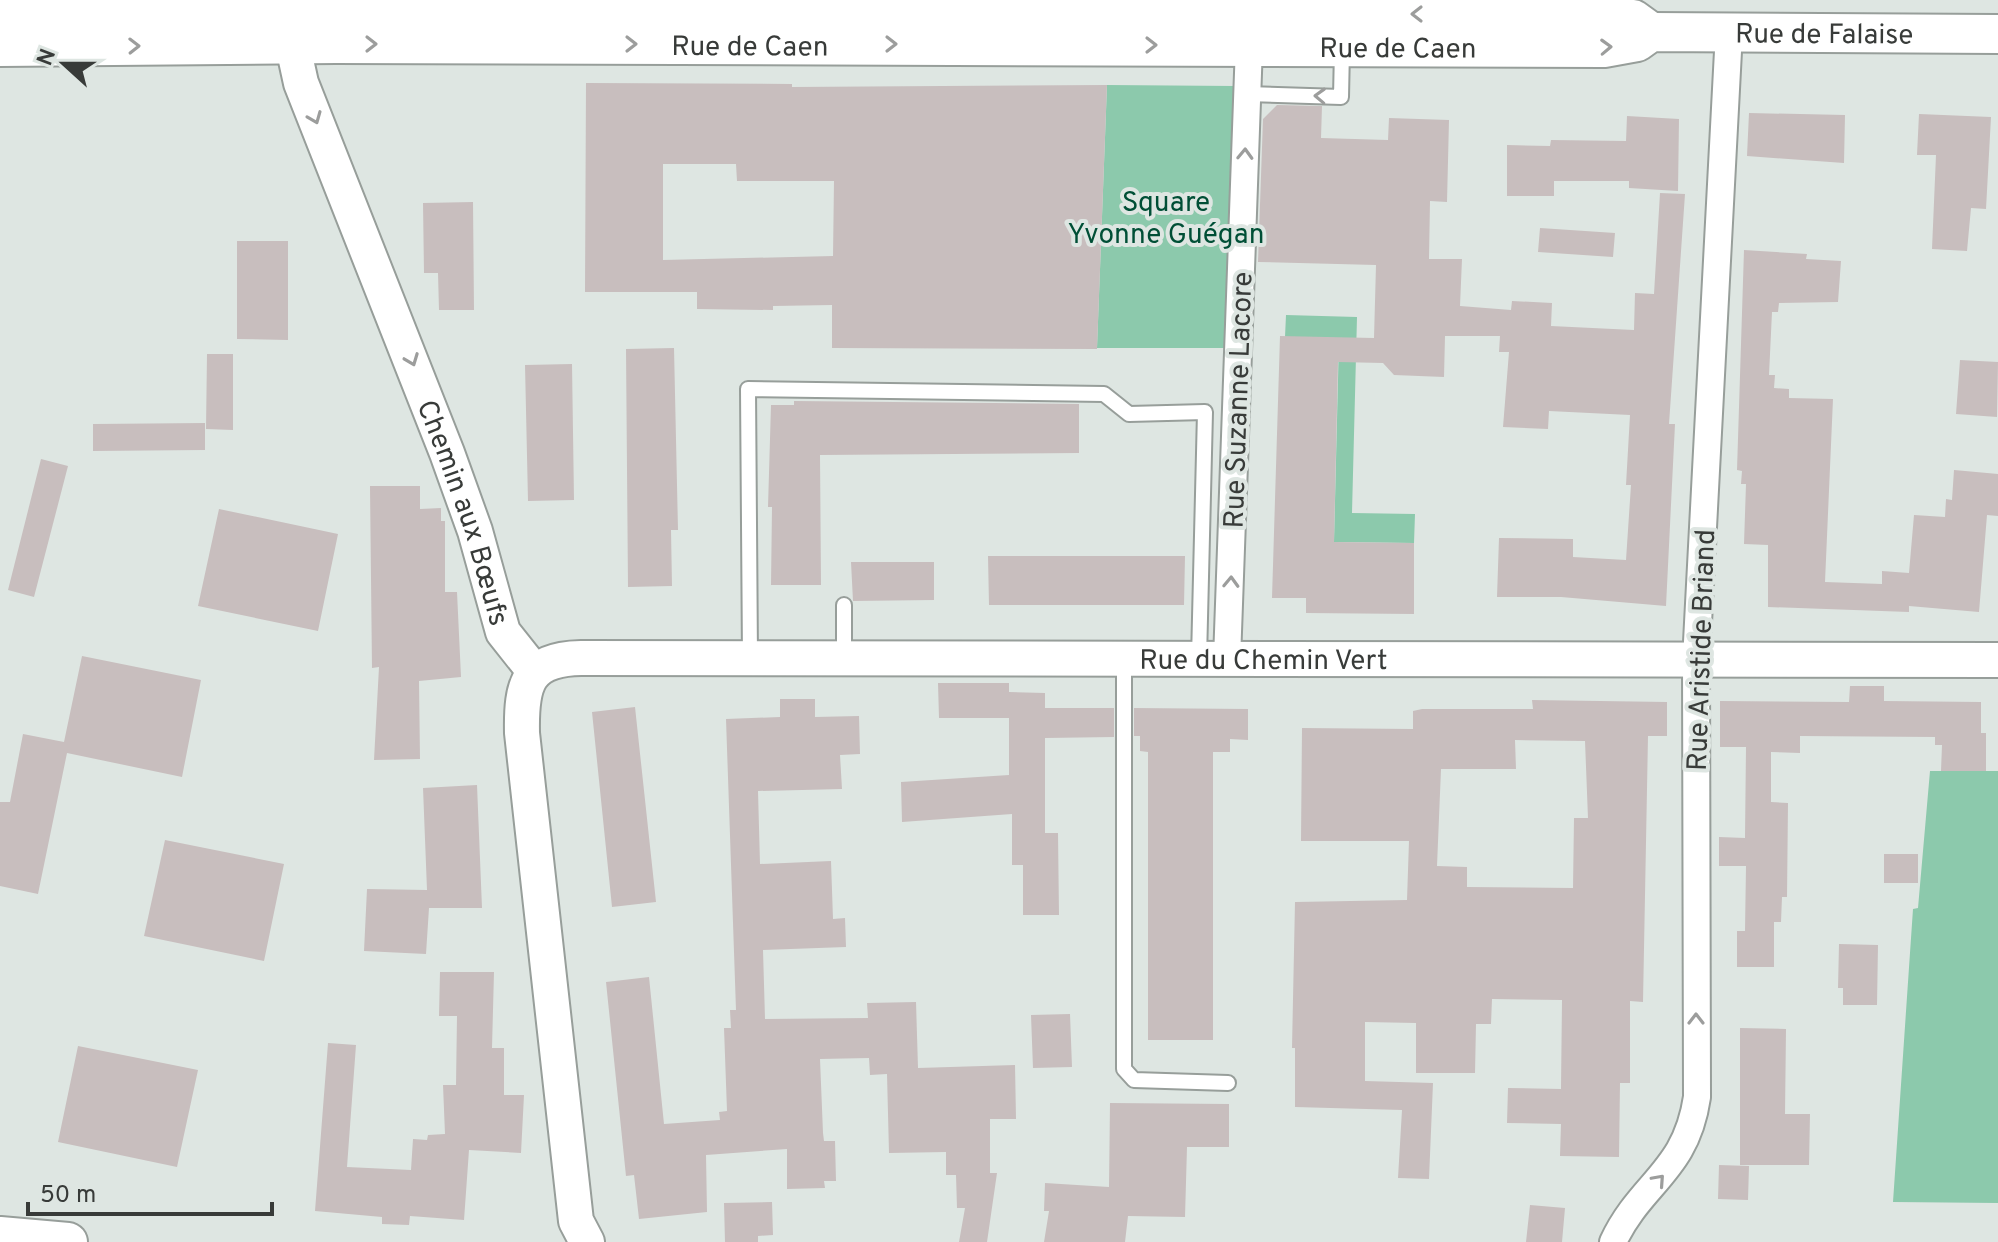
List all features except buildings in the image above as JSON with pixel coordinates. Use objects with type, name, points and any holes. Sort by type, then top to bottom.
[{"type":"main road","name":"Rue de Falaise","points":[[0,18],[287,22],[475,11],[1553,7],[1729,32],[1998,34]]},
{"type":"main road","name":"Rue de Falaise","points":[[1501,45],[1604,48],[1637,42],[1630,17]]},
{"type":"main road","name":"Rue de Caen","points":[[0,47],[287,22],[1249,45],[1501,45]]},
{"type":"main road","points":[[0,1236],[68,1242]]},
{"type":"street","points":[[1501,45],[1557,30],[1553,7]]},
{"type":"street","name":"Chemin aux Bœufs","points":[[287,22],[301,83],[447,453],[478,542],[503,632],[534,671]]},
{"type":"street","name":"Rue Aristide Briand","points":[[1613,1242],[1626,1218],[1670,1168],[1684,1145],[1697,1097],[1696,661],[1729,32]]},
{"type":"street","name":"Rue Suzanne Lacore","points":[[1213,660],[1249,45]]},
{"type":"street","name":"Rue du Chemin Vert","points":[[534,671],[564,659],[1998,660]]},
{"type":"street","points":[[534,671],[524,693],[522,733],[576,1221],[587,1242]]},
{"type":"lane","points":[[1247,94],[1341,97],[1342,45]]},
{"type":"lane","points":[[750,659],[748,389],[1104,394],[1129,414],[1205,412],[1213,660]]},
{"type":"lane","points":[[844,605],[844,659]]},
{"type":"lane","points":[[1124,660],[1124,1069],[1134,1080],[1228,1083]]},
{"type":"green space","name":"Square Yvonne Guégan","points":[[1107,85],[1235,86],[1225,348],[1097,348]]},
{"type":"green space","points":[[1286,315],[1357,317],[1352,513],[1415,514],[1414,543],[1334,542],[1339,339],[1285,337]]},
{"type":"green space","points":[[1930,771],[1998,771],[1998,1203],[1893,1202],[1913,909],[1918,908]]}]
